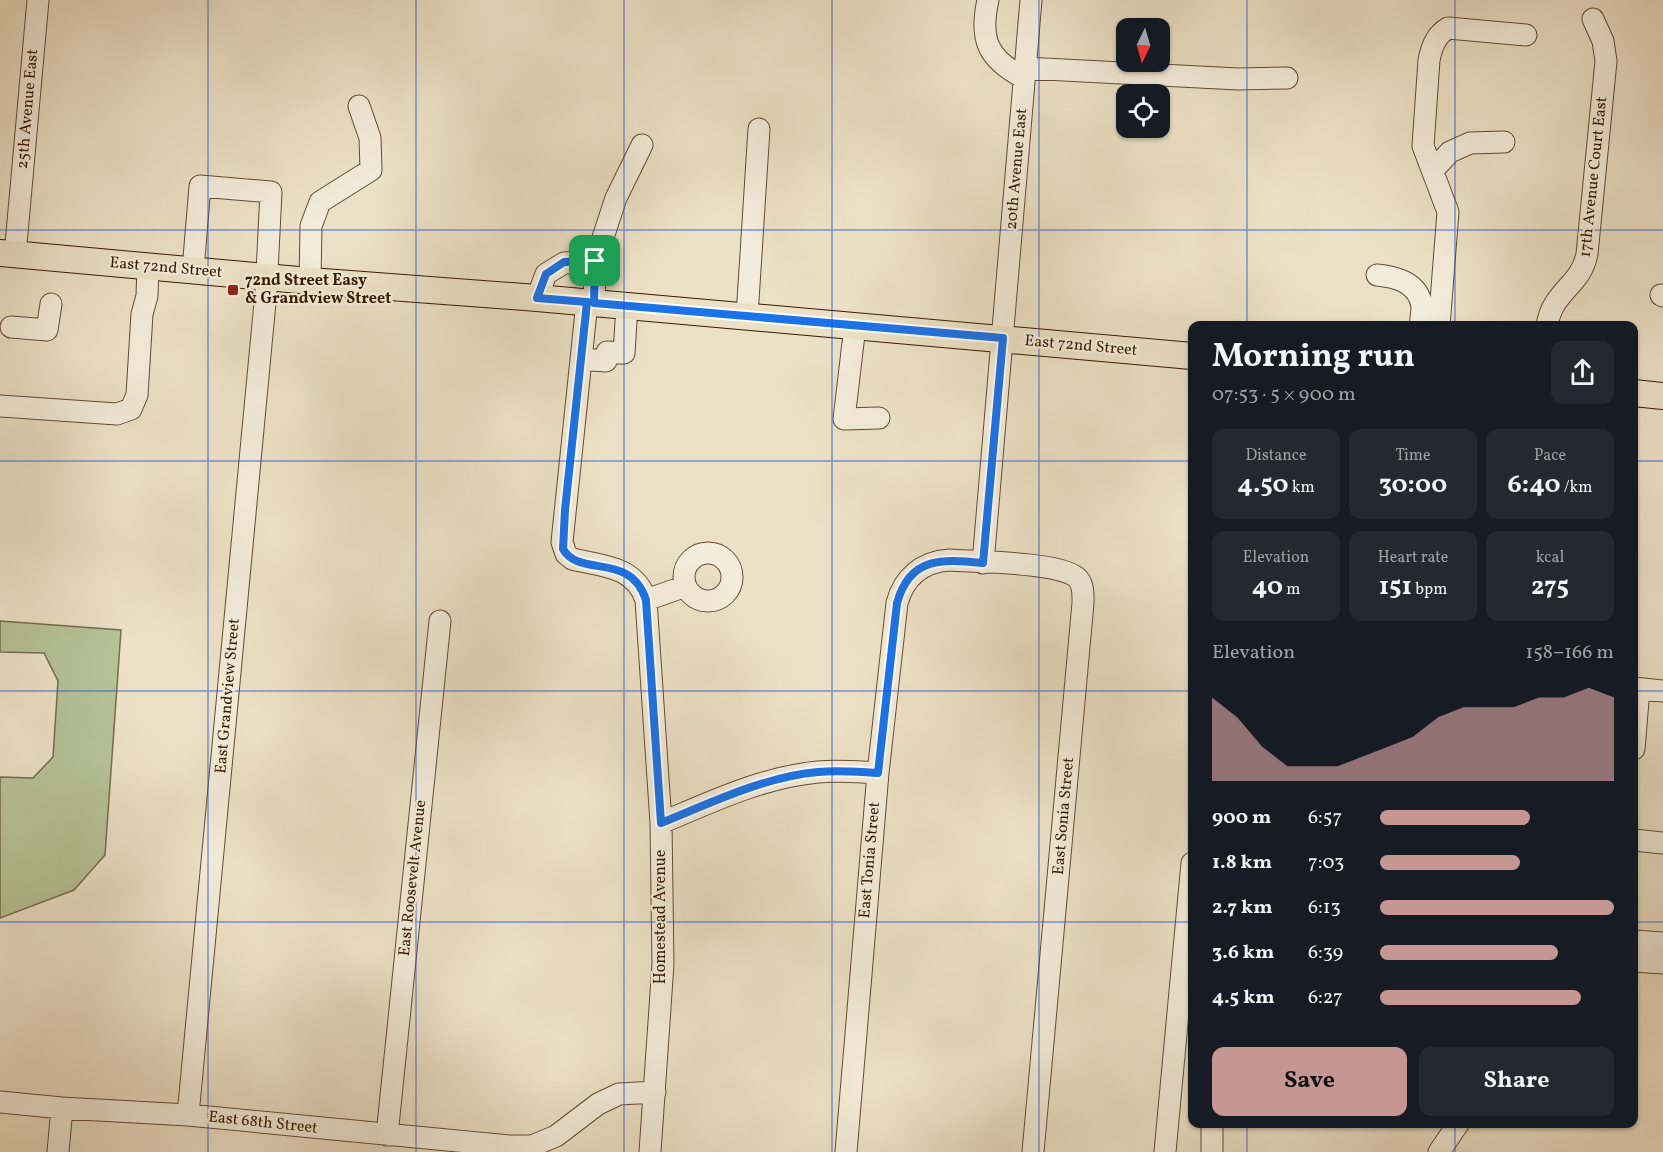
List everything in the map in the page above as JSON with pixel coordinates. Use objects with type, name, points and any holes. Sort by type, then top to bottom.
[{"type":"main road","name":"East 72nd Street","points":[[8,254],[310,281],[590,302],[1188,356]]},
{"type":"main road","points":[[1638,393],[1663,396]]},
{"type":"street","name":"25th Avenue East","points":[[8,254],[38,0]]},
{"type":"street","points":[[988,0],[984,20],[985,37],[990,51],[1004,65],[1025,73],[1238,79],[1287,78]]},
{"type":"street","name":"20th Avenue East","points":[[983,563],[1031,0]]},
{"type":"street","name":"17th Avenue Court East","points":[[1548,321],[1553,306],[1582,272],[1587,254],[1606,62],[1603,41],[1593,20]]},
{"type":"street","points":[[1439,321],[1448,212],[1427,158],[1423,137],[1431,48],[1438,36],[1448,28],[1526,34]]},
{"type":"street","points":[[310,281],[311,226],[320,202],[370,170],[370,138],[359,106]]},
{"type":"street","points":[[747,316],[759,129]]},
{"type":"street","points":[[1433,170],[1450,153],[1470,143],[1504,142]]},
{"type":"street","points":[[627,306],[624,353],[607,352],[606,360],[581,359],[595,261],[616,198],[642,145]]},
{"type":"street","name":"East Grandview Street","points":[[188,1115],[267,276],[271,192],[200,186],[193,270]]},
{"type":"street","points":[[537,298],[546,274],[564,262],[595,261]]},
{"type":"street","points":[[0,406],[117,414],[131,409],[137,395],[142,314],[147,296],[148,266]]},
{"type":"street","points":[[1377,275],[1400,278],[1409,284],[1422,305],[1420,321]]},
{"type":"street","points":[[11,327],[47,330],[51,304]]},
{"type":"street","points":[[855,326],[844,419],[879,418]]},
{"type":"street","name":"Homestead Avenue","points":[[581,359],[562,542],[566,554],[572,559],[623,571],[634,578],[642,588],[646,600],[661,823],[663,964],[650,1152]]},
{"type":"street","name":"East Tonia Street","points":[[846,1152],[878,773],[897,603],[907,579],[917,570],[938,561],[983,563]]},
{"type":"street","name":"East Sonia Street","points":[[983,563],[1046,567],[1075,576],[1083,589],[1033,1152]]},
{"type":"street","points":[[646,600],[686,585]]},
{"type":"street","name":"East Roosevelt Avenue","points":[[387,1135],[440,621]]},
{"type":"street","points":[[1638,688],[1663,691]]},
{"type":"street","points":[[661,823],[776,779],[819,772],[878,773]]},
{"type":"street","points":[[1638,840],[1663,843]]},
{"type":"street","points":[[1638,941],[1663,943]]},
{"type":"street","points":[[1638,961],[1663,963]]},
{"type":"street","points":[[1165,1152],[1188,963]]},
{"type":"street","name":"East 68th Street","points":[[0,1102],[188,1115],[509,1146],[532,1146],[556,1136],[598,1104],[619,1094],[655,1092]]},
{"type":"street","points":[[58,1152],[62,1108]]},
{"type":"street","points":[[1212,1128],[1212,1152]]},
{"type":"street","points":[[1439,1152],[1455,1128]]},
{"type":"green space","points":[[0,621],[121,630],[105,855],[74,890],[0,918],[0,777],[33,778],[53,757],[58,681],[44,653],[0,652]]},
{"type":"place","name":"72nd Street Easy & Grandview Street","points":[[233,290]]},
{"type":"route","points":[[595,261],[594,303],[1003,338],[983,563],[938,561],[917,570],[907,579],[901,589],[897,603],[878,773],[819,772],[776,779],[661,823],[646,600],[642,588],[634,578],[623,571],[572,559],[563,549],[562,542],[587,302],[537,298],[546,274],[564,262],[595,261]]}]
